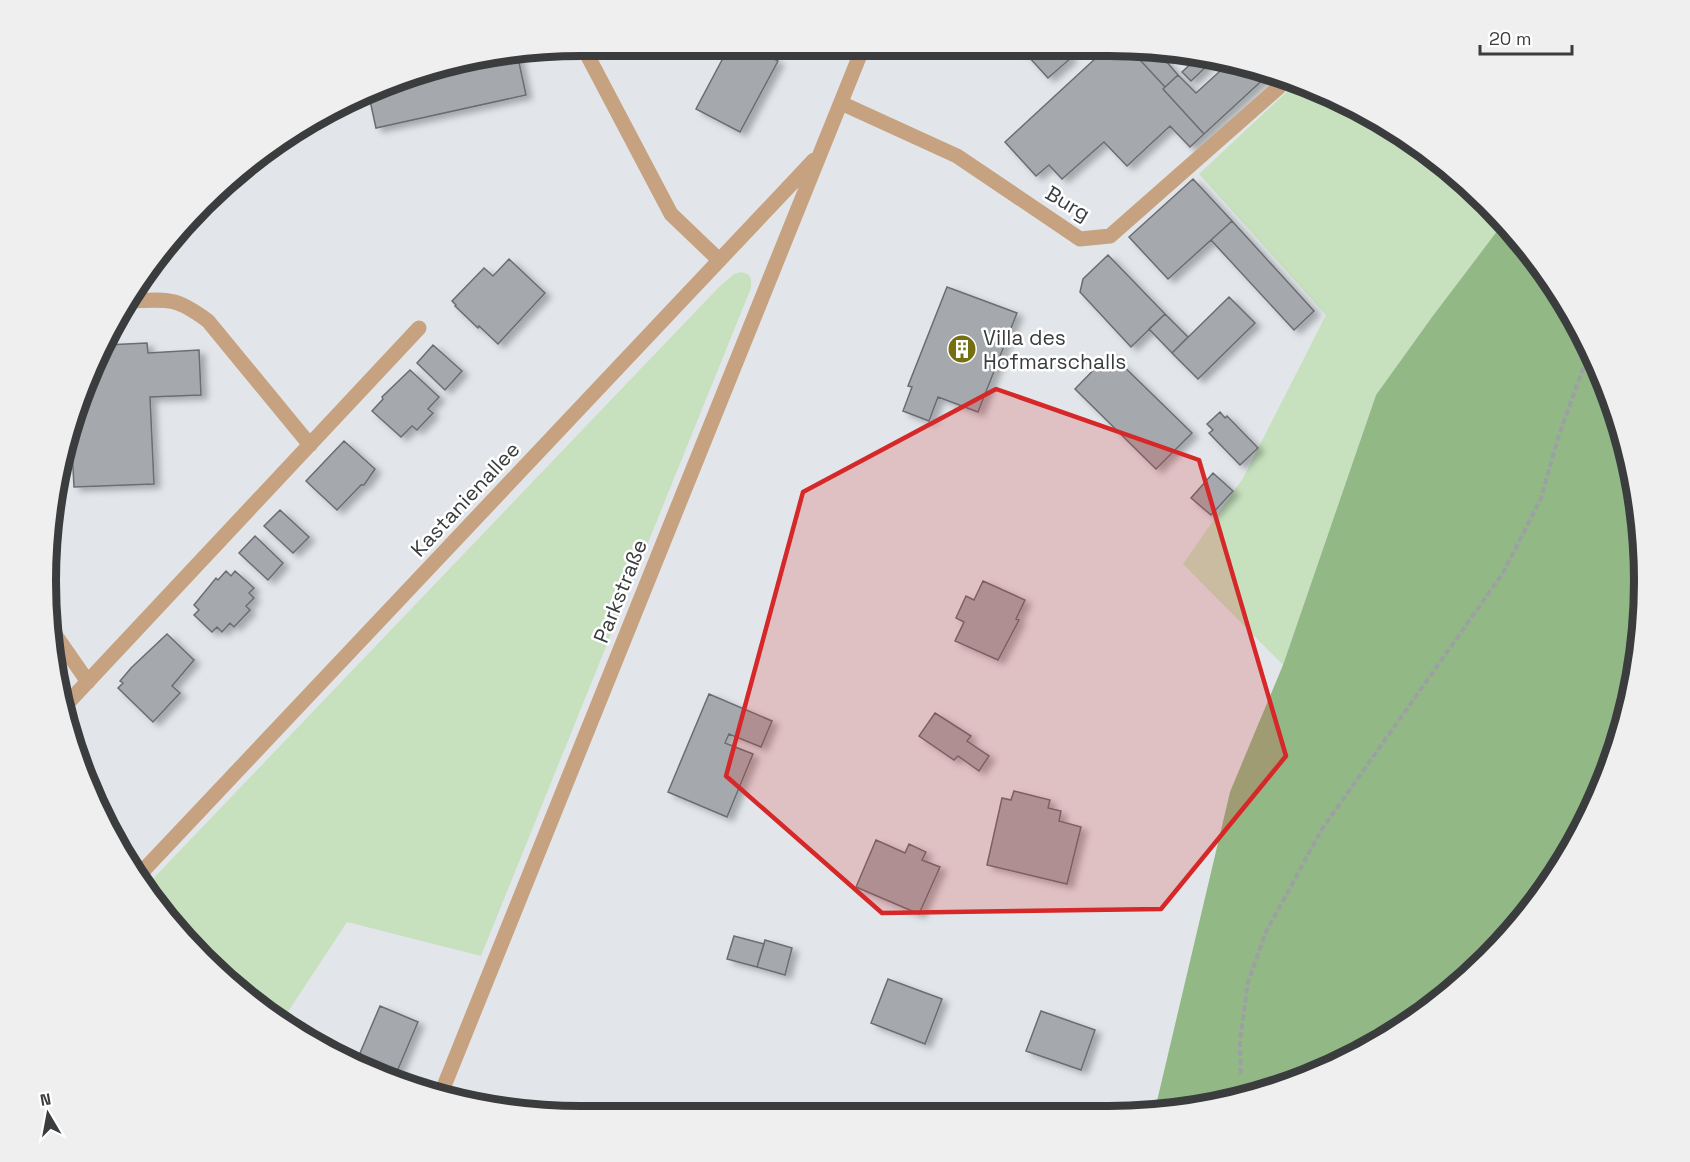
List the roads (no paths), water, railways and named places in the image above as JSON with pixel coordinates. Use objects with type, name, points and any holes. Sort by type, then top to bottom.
[{"type":"street","points":[[588,56],[672,214],[720,260]]},
{"type":"street","points":[[841,103],[860,56]]},
{"type":"street","name":"Burg","points":[[841,103],[957,156],[1080,239],[1110,236],[1279,87]]},
{"type":"street","name":"Parkstraße","points":[[443,1088],[841,103]]},
{"type":"street","name":"Kastanienallee","points":[[143,871],[821,153]]},
{"type":"street","points":[[137,301],[167,299],[190,308],[208,321],[310,445]]},
{"type":"street","points":[[70,701],[420,328]]},
{"type":"street","points":[[59,640],[88,682]]},
{"type":"place","name":"Villa des Hofmarschalls","points":[[962,349]]}]
